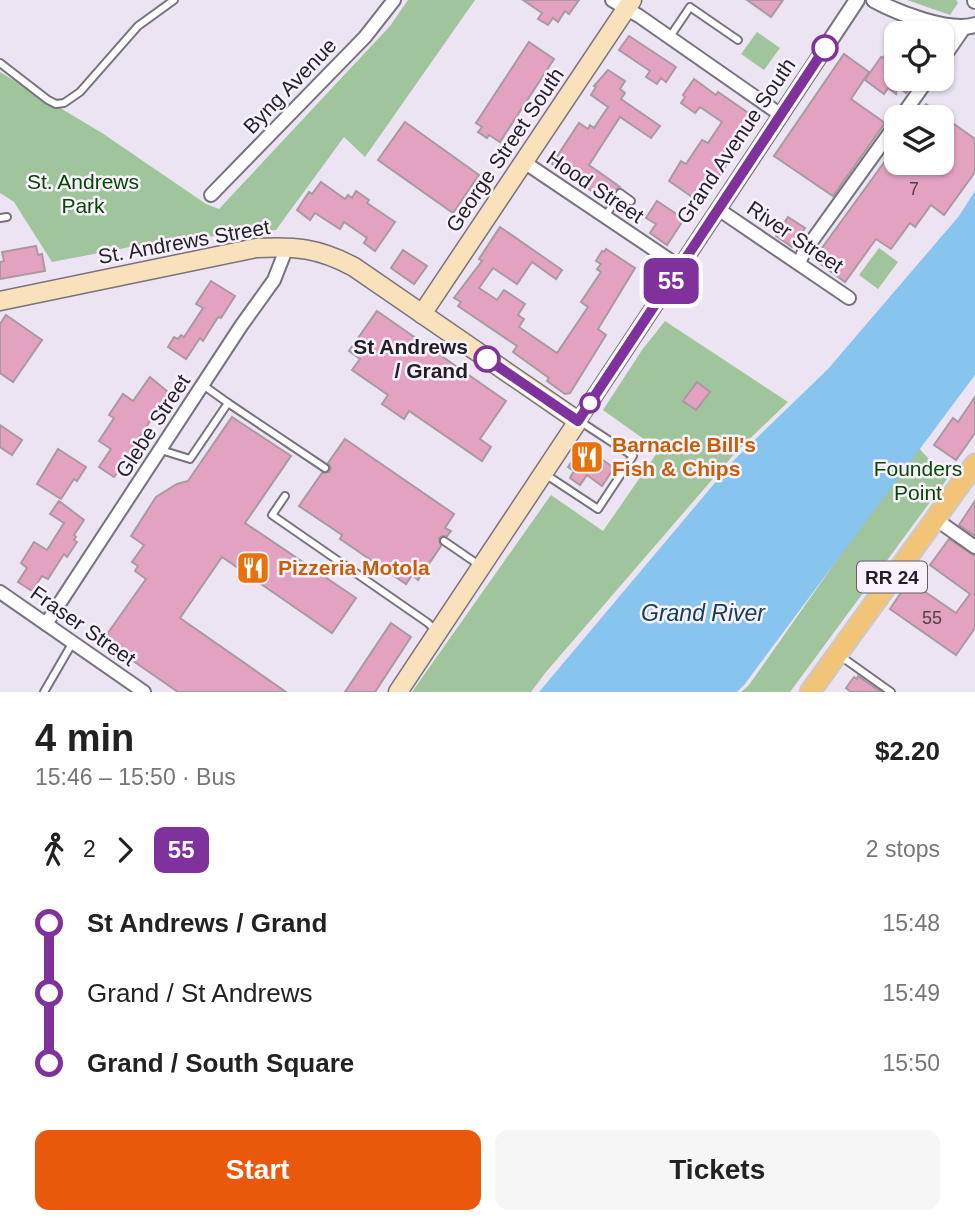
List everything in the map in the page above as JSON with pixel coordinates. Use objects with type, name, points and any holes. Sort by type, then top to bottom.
[{"type":"main road","name":"George Street South","points":[[422,314],[524,162],[623,3]]},
{"type":"main road","name":"St. Andrews Street","points":[[0,301],[256,248],[317,250],[335,257],[372,279],[578,421]]},
{"type":"main road","name":"Grand Avenue South","points":[[398,692],[578,421]]},
{"type":"main road","name":"RR 24","points":[[810,692],[975,464]]},
{"type":"street","name":"Byng Avenue","points":[[211,195],[365,37],[394,0]]},
{"type":"street","name":"Grand Avenue South","points":[[578,421],[857,0]]},
{"type":"street","points":[[874,0],[889,8],[949,27],[970,27]]},
{"type":"street","points":[[623,3],[781,115]]},
{"type":"street","points":[[954,46],[970,27]]},
{"type":"street","points":[[799,263],[804,252],[884,141]]},
{"type":"street","name":"Hood Street","points":[[524,162],[680,267]]},
{"type":"street","name":"River Street","points":[[718,209],[849,298]]},
{"type":"street","name":"Glebe Street","points":[[46,624],[274,280],[287,247]]},
{"type":"street","points":[[934,518],[975,547]]},
{"type":"street","name":"Fraser Street","points":[[0,592],[144,692]]},
{"type":"lane","points":[[0,63],[48,100],[56,104],[64,103],[80,92],[138,26],[174,0]]},
{"type":"lane","points":[[669,37],[690,7],[738,40]]},
{"type":"lane","points":[[605,217],[620,193],[631,201]]},
{"type":"lane","points":[[202,385],[325,468]]},
{"type":"lane","points":[[161,450],[190,459],[228,402]]},
{"type":"lane","points":[[543,472],[598,509],[633,456],[578,421]]},
{"type":"lane","points":[[306,466],[311,458]]},
{"type":"lane","points":[[285,496],[272,516],[428,623],[437,632]]},
{"type":"lane","points":[[444,541],[480,566]]},
{"type":"lane","points":[[44,692],[73,642]]},
{"type":"lane","points":[[838,654],[891,692]]},
{"type":"green space","name":"St. Andrews Park","points":[[408,0],[475,0],[365,157],[344,137],[276,230],[156,242],[52,262],[14,202],[0,193],[0,72],[102,133],[206,204],[219,209],[390,26]]},
{"type":"green space","points":[[907,0],[956,0],[958,3],[950,15]]},
{"type":"green space","points":[[757,32],[780,48],[764,70],[741,54]]},
{"type":"green space","points":[[879,248],[898,262],[878,289],[859,275]]},
{"type":"green space","points":[[665,321],[788,402],[736,452],[531,692],[412,692],[551,495],[603,531],[659,450],[603,410],[642,350]]},
{"type":"green space","name":"Founders Point","points":[[917,446],[947,479],[790,692],[741,692],[749,685]]},
{"type":"water","name":"Grand River","points":[[975,191],[975,375],[744,685],[737,692],[539,692],[735,459],[828,369],[959,216]]},
{"type":"building","points":[[523,0],[579,0],[569,14],[565,11],[558,22],[553,18],[548,25],[538,19],[542,13]]},
{"type":"building","points":[[747,0],[783,0],[771,17]]},
{"type":"building","points":[[629,36],[676,67],[666,82],[661,78],[657,84],[646,77],[650,71],[619,50]]},
{"type":"building","points":[[529,42],[554,59],[500,142],[489,135],[487,138],[478,132],[482,127],[476,123]]},
{"type":"building","points":[[844,54],[869,72],[851,99],[884,124],[833,196],[774,156]]},
{"type":"building","points":[[881,57],[884,94],[865,80]]},
{"type":"building","points":[[608,70],[625,81],[620,89],[625,93],[621,99],[660,126],[651,138],[620,117],[589,165],[620,187],[608,202],[552,164],[579,123],[588,129],[590,125],[594,128],[608,107],[591,95],[596,87],[594,86]]},
{"type":"building","points":[[694,79],[757,119],[701,203],[669,181],[681,161],[686,164],[702,140],[708,143],[722,122],[700,107],[695,113],[681,103]]},
{"type":"building","points":[[405,122],[479,175],[453,213],[378,160]]},
{"type":"building","points":[[954,124],[975,139],[975,172],[944,215],[931,205],[915,227],[910,223],[891,249],[876,239],[845,282],[814,259],[884,163],[884,175],[954,175]]},
{"type":"building","points":[[321,182],[345,199],[348,195],[352,198],[356,191],[369,200],[367,203],[395,222],[375,251],[364,243],[367,238],[344,222],[340,229],[315,213],[310,220],[297,210],[309,192],[312,194]]},
{"type":"building","points":[[657,201],[684,219],[667,245],[650,233],[656,224],[646,218]]},
{"type":"building","points":[[788,217],[805,228],[792,247],[776,236]]},
{"type":"building","points":[[500,227],[562,270],[556,279],[532,262],[517,284],[493,268],[479,288],[497,300],[504,290],[525,304],[518,315],[524,319],[519,327],[557,353],[588,307],[581,302],[601,272],[597,269],[601,264],[596,261],[602,251],[606,249],[635,268],[598,329],[606,335],[570,393],[565,394],[547,381],[549,378],[513,352],[517,346],[458,306],[461,302],[454,298],[482,261],[479,259]]},
{"type":"building","points":[[36,246],[38,255],[42,254],[45,271],[0,279],[0,262],[4,261],[2,252]]},
{"type":"building","points":[[403,250],[427,266],[414,284],[391,268]]},
{"type":"building","points":[[211,281],[235,296],[221,318],[218,317],[203,341],[200,338],[186,359],[168,347],[174,337],[184,337],[203,308],[196,304]]},
{"type":"building","points":[[377,311],[506,401],[480,439],[491,447],[482,461],[409,411],[404,419],[382,404],[388,395],[352,370],[360,359],[349,351]]},
{"type":"building","points":[[6,315],[42,340],[13,382],[0,373],[0,324]]},
{"type":"building","points":[[150,377],[169,393],[132,448],[135,450],[114,477],[99,467],[111,449],[99,441],[114,418],[109,415],[123,394],[133,401]]},
{"type":"building","points":[[697,382],[710,392],[696,410],[683,401]]},
{"type":"building","points":[[975,397],[975,433],[956,460],[934,445],[953,418],[958,422]]},
{"type":"building","points":[[232,417],[291,456],[245,523],[356,598],[332,633],[222,557],[180,618],[286,692],[178,692],[103,640],[146,579],[135,571],[138,566],[132,562],[144,545],[131,536],[156,497],[177,484],[188,481]]},
{"type":"building","points":[[0,425],[22,440],[12,455],[0,447]]},
{"type":"building","points":[[345,439],[454,514],[445,528],[451,531],[447,536],[439,538],[441,546],[418,580],[412,575],[406,584],[340,539],[342,535],[299,506],[322,473],[329,472],[331,468],[328,463]]},
{"type":"building","name":"Barnacle Bill's Fish & Chips","points":[[583,446],[614,468],[602,486],[587,475],[580,485],[570,478],[574,471],[568,467]]},
{"type":"building","points":[[58,449],[86,467],[61,499],[37,484]]},
{"type":"building","points":[[59,501],[84,520],[74,535],[77,542],[67,557],[64,554],[48,579],[42,576],[32,591],[18,582],[27,568],[21,563],[34,542],[47,550],[64,523],[50,514]]},
{"type":"building","points":[[975,501],[975,536],[959,525]]},
{"type":"building","points":[[949,539],[975,556],[975,628],[956,655],[890,609],[909,581],[956,613],[970,594],[930,565]]},
{"type":"building","points":[[391,623],[411,637],[375,692],[345,692]]},
{"type":"building","points":[[858,676],[881,692],[851,692],[846,688],[854,677],[857,679]]},
{"type":"bus line","name":"55","points":[[487,359],[578,421],[825,48]]},
{"type":"place","name":"St Andrews / Grand","points":[[487,359]]},
{"type":"place","name":"Barnacle Bill's Fish & Chips","points":[[587,457]]},
{"type":"place","name":"Pizzeria Motola","points":[[253,568]]}]
